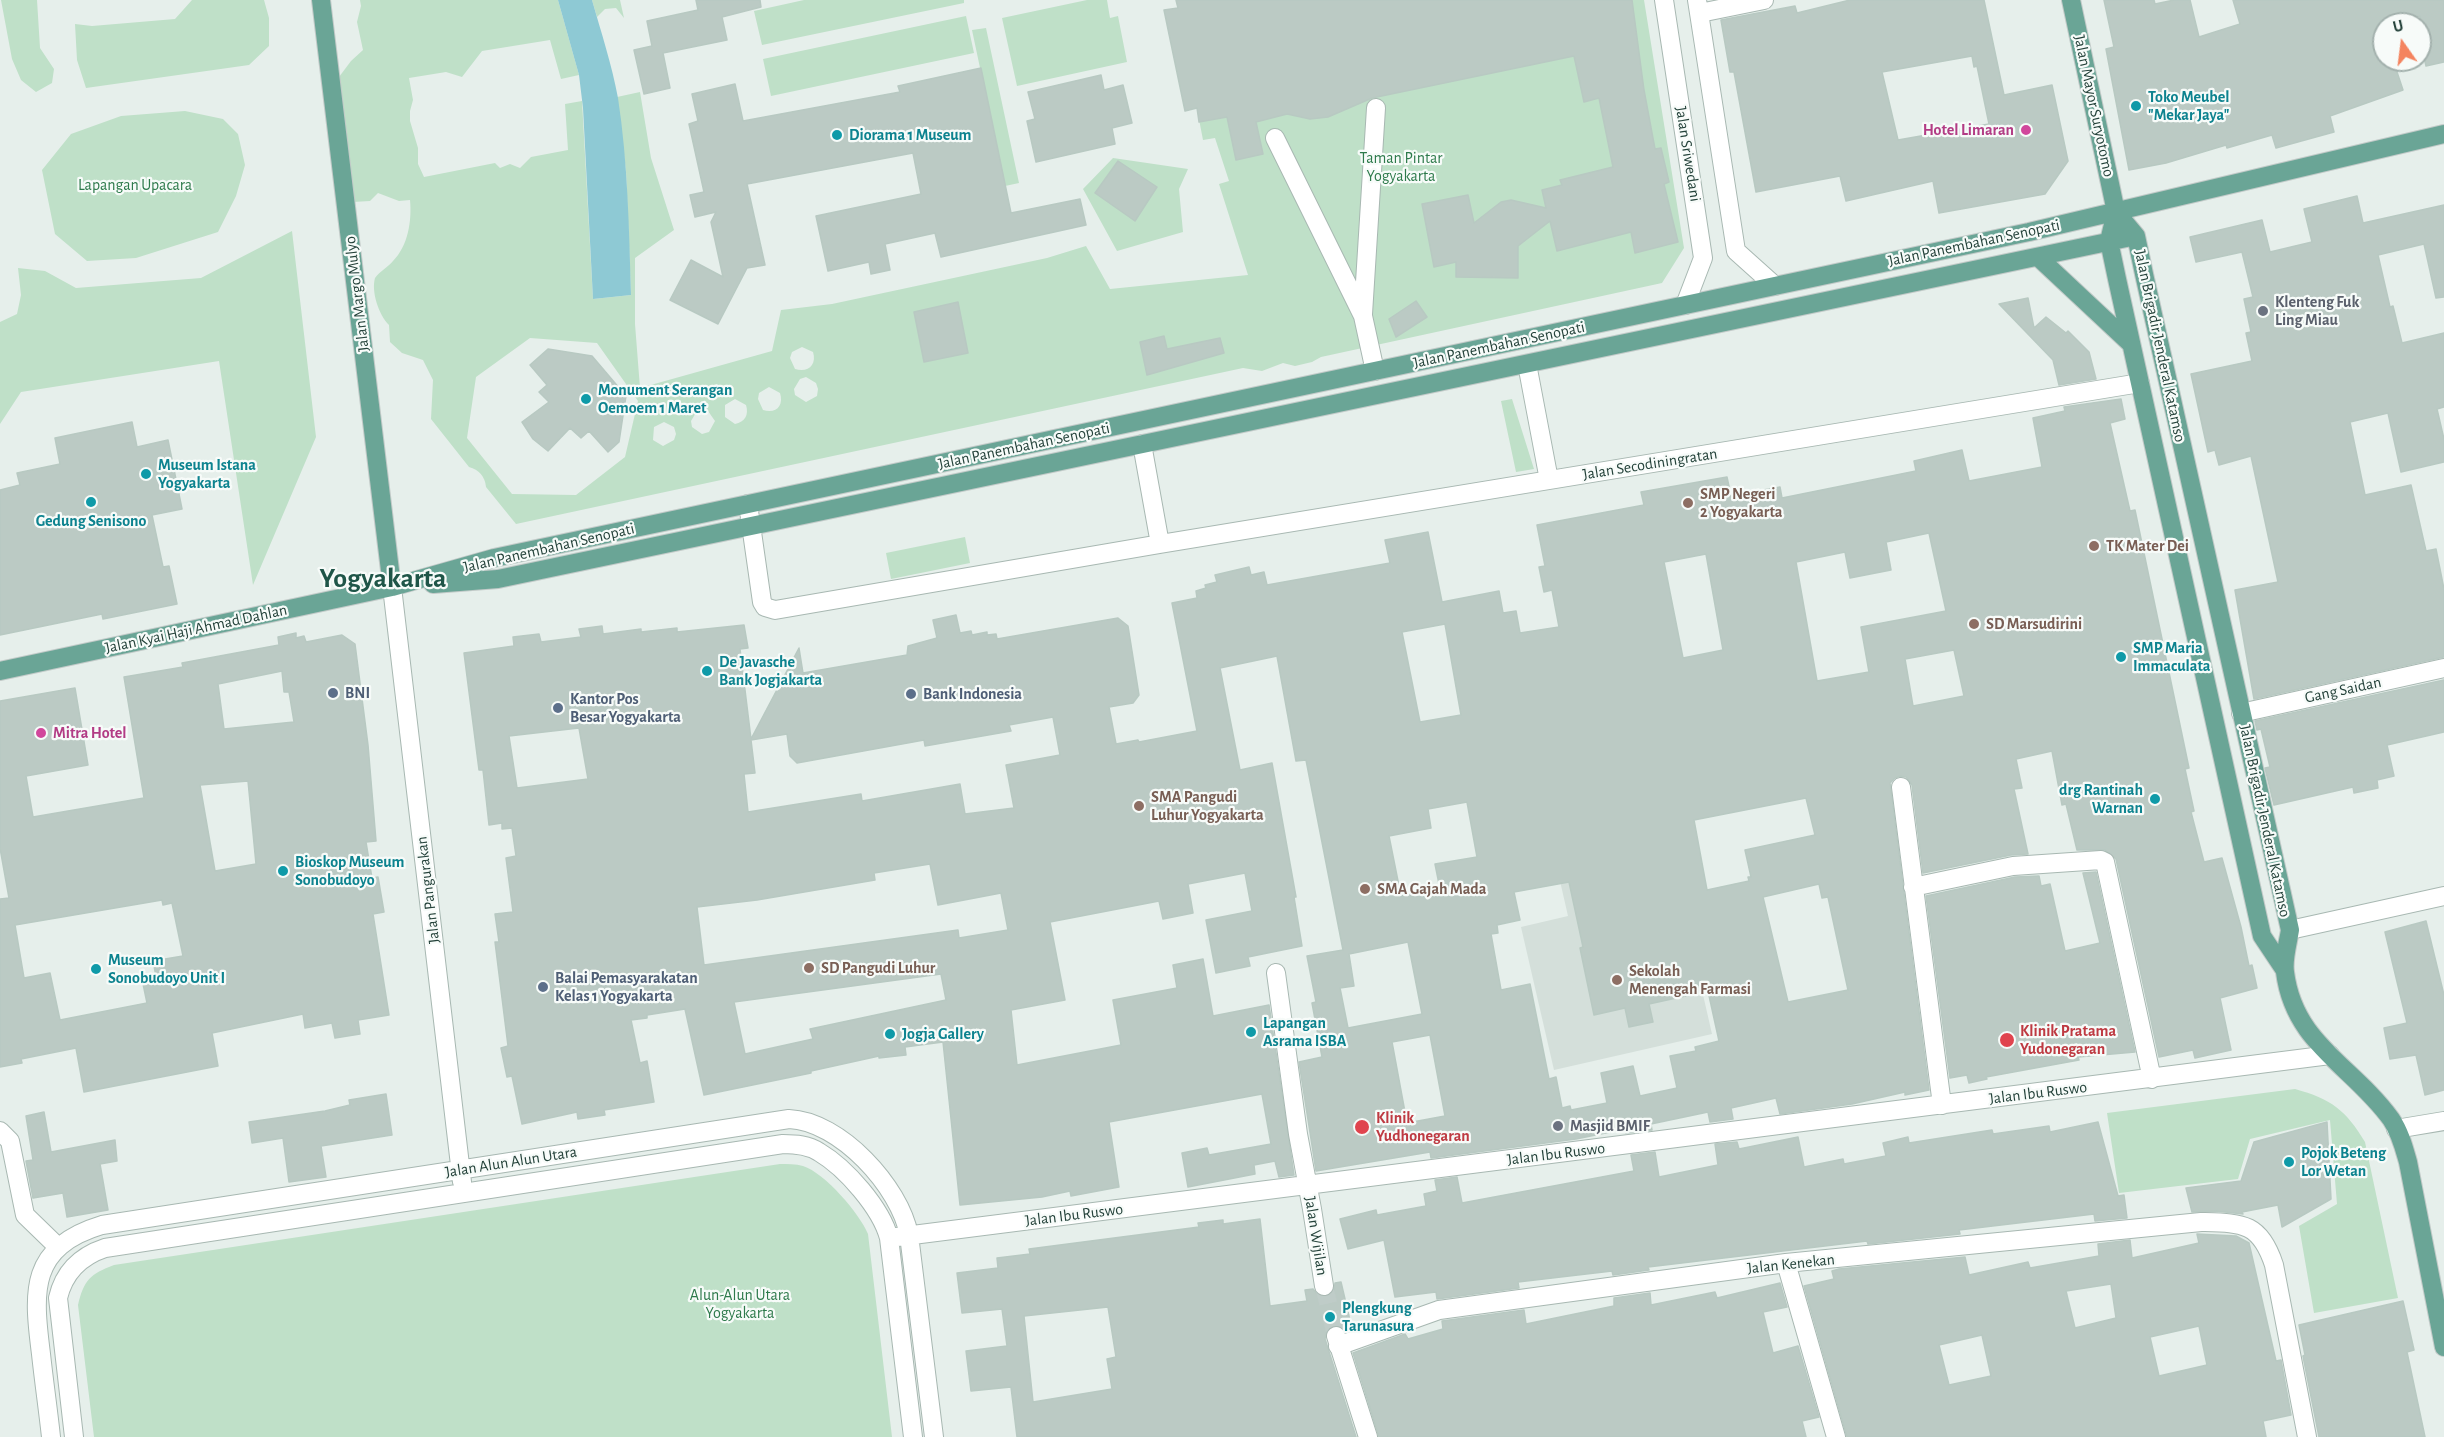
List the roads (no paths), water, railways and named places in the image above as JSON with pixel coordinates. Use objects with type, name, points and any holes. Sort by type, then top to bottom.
[{"type":"main road","name":"Jalan Margo Mulyo","points":[[321,0],[392,587]]},
{"type":"main road","name":"Jalan Mayor Suryotomo","points":[[2071,0],[2116,212]]},
{"type":"main road","name":"Jalan Panembahan Senopati","points":[[392,587],[494,558],[2116,212],[2444,134]]},
{"type":"main road","points":[[2136,236],[2144,205]]},
{"type":"main road","name":"Jalan Brigadir Jenderal Katamso","points":[[2116,212],[2136,236],[2290,930],[2284,969]]},
{"type":"main road","name":"Jalan Brigadir Jenderal Katamso","points":[[2116,212],[2109,242],[2262,936],[2284,969],[2298,1017],[2304,1028],[2379,1105],[2396,1129],[2408,1162],[2444,1347]]},
{"type":"main road","name":"Jalan Panembahan Senopati","points":[[392,587],[498,579],[2136,236]]},
{"type":"main road","points":[[2038,257],[2131,344]]},
{"type":"main road","name":"Jalan Kyai Haji Ahmad Dahlan","points":[[0,671],[392,587]]},
{"type":"street","name":"Jalan Sriwedani","points":[[1664,0],[1703,258],[1685,305]]},
{"type":"street","points":[[1698,6],[1764,0]]},
{"type":"street","name":"Jalan Sriwedani","points":[[1698,6],[1736,251]]},
{"type":"street","points":[[1363,316],[1376,108]]},
{"type":"street","points":[[1275,138],[1363,316],[1375,371]]},
{"type":"street","points":[[1703,258],[1736,251],[1775,286]]},
{"type":"street","points":[[1527,364],[1549,480]]},
{"type":"street","name":"Jalan Secodiningratan","points":[[751,525],[762,602],[765,607],[775,610],[1160,544],[2140,383]]},
{"type":"street","points":[[1142,444],[1160,544]]},
{"type":"street","points":[[748,504],[751,525]]},
{"type":"street","name":"Jalan Pangurakan","points":[[392,587],[463,1193]]},
{"type":"street","name":"Gang Saidan","points":[[2241,713],[2444,668]]},
{"type":"street","points":[[1901,787],[1942,1105]]},
{"type":"street","points":[[1913,887],[2013,866],[2105,862],[2152,1079]]},
{"type":"street","points":[[2290,930],[2444,896]]},
{"type":"street","name":"Jalan Wijilan","points":[[1276,973],[1298,1134],[1324,1286]]},
{"type":"street","name":"Jalan Ibu Ruswo","points":[[889,1238],[2330,1055]]},
{"type":"street","name":"Jalan Alun Alun Utara","points":[[51,1437],[35,1300],[41,1271],[58,1247],[75,1235],[102,1225],[798,1119],[836,1136],[855,1152],[878,1175],[899,1207],[909,1235],[934,1437]]},
{"type":"street","points":[[2396,1129],[2444,1121]]},
{"type":"street","points":[[0,1131],[10,1142],[25,1215],[58,1247]]},
{"type":"street","points":[[640,1142],[644,1165]]},
{"type":"street","name":"Jalan Alun Alun Utara","points":[[74,1437],[58,1308],[64,1280],[86,1256],[105,1248],[783,1144],[801,1145],[819,1152],[846,1175],[873,1205],[884,1222],[889,1238],[913,1437]]},
{"type":"street","points":[[277,1198],[281,1221]]},
{"type":"street","name":"Jalan Kenekan","points":[[1368,1437],[1337,1341],[1438,1310],[1786,1263],[2201,1222],[2233,1223],[2250,1229],[2267,1244],[2274,1265],[2307,1437]]},
{"type":"street","points":[[1786,1263],[1836,1437]]},
{"type":"water","points":[[558,0],[592,0],[613,73],[624,147],[628,196],[631,295],[593,299],[583,108],[579,75]]},
{"type":"tunnel","points":[[1324,1286],[1336,1336]]},
{"type":"place","name":"Toko Meubel \"Mekar Jaya\"","points":[[2136,106]]},
{"type":"place","name":"Hotel Limaran","points":[[2026,130]]},
{"type":"place","name":"Diorama 1 Museum","points":[[837,135]]},
{"type":"place","name":"Klenteng Fuk Ling Miau","points":[[2263,311]]},
{"type":"place","name":"Monument Serangan Oemoem 1 Maret","points":[[586,399]]},
{"type":"place","name":"Museum Istana Yogyakarta","points":[[146,474]]},
{"type":"place","name":"Gedung Senisono","points":[[91,502]]},
{"type":"place","name":"SMP Negeri 2 Yogyakarta","points":[[1688,503]]},
{"type":"place","name":"TK Mater Dei","points":[[2094,546]]},
{"type":"place","name":"SD Marsudirini","points":[[1974,624]]},
{"type":"place","name":"SMP Maria Immaculata","points":[[2121,657]]},
{"type":"place","name":"De Javasche Bank Jogjakarta","points":[[707,671]]},
{"type":"place","name":"BNI","points":[[333,693]]},
{"type":"place","name":"Bank Indonesia","points":[[911,694]]},
{"type":"place","name":"Kantor Pos Besar Yogyakarta","points":[[558,708]]},
{"type":"place","name":"Mitra Hotel","points":[[41,733]]},
{"type":"place","name":"drg Rantinah Warnan","points":[[2155,799]]},
{"type":"place","name":"SMA Pangudi Luhur Yogyakarta","points":[[1139,806]]},
{"type":"place","name":"Bioskop Museum Sonobudoyo","points":[[283,871]]},
{"type":"place","name":"SMA Gajah Mada","points":[[1365,889]]},
{"type":"place","name":"SD Pangudi Luhur","points":[[809,968]]},
{"type":"place","name":"Museum Sonobudoyo Unit I","points":[[96,969]]},
{"type":"place","name":"Sekolah Menengah Farmasi","points":[[1617,980]]},
{"type":"place","name":"Balai Pemasyarakatan Kelas 1 Yogyakarta","points":[[543,987]]},
{"type":"place","name":"Lapangan Asrama ISBA","points":[[1251,1032]]},
{"type":"place","name":"Jogja Gallery","points":[[890,1034]]},
{"type":"place","name":"Klinik Pratama Yudonegaran","points":[[2007,1040]]},
{"type":"place","name":"Masjid BMIF","points":[[1558,1126]]},
{"type":"place","name":"Klinik Yudhonegaran","points":[[1362,1127]]},
{"type":"place","name":"Pojok Beteng Lor Wetan","points":[[2289,1162]]},
{"type":"place","name":"Plengkung Tarunasura","points":[[1330,1317]]},
{"type":"district","name":"Yogyakarta","points":[[383,579]]},
{"type":"park label","name":"Taman Pintar Yogyakarta","points":[[1401,167]]},
{"type":"park label","name":"Lapangan Upacara","points":[[135,185]]},
{"type":"park label","name":"Alun-Alun Utara Yogyakarta","points":[[740,1304]]}]
